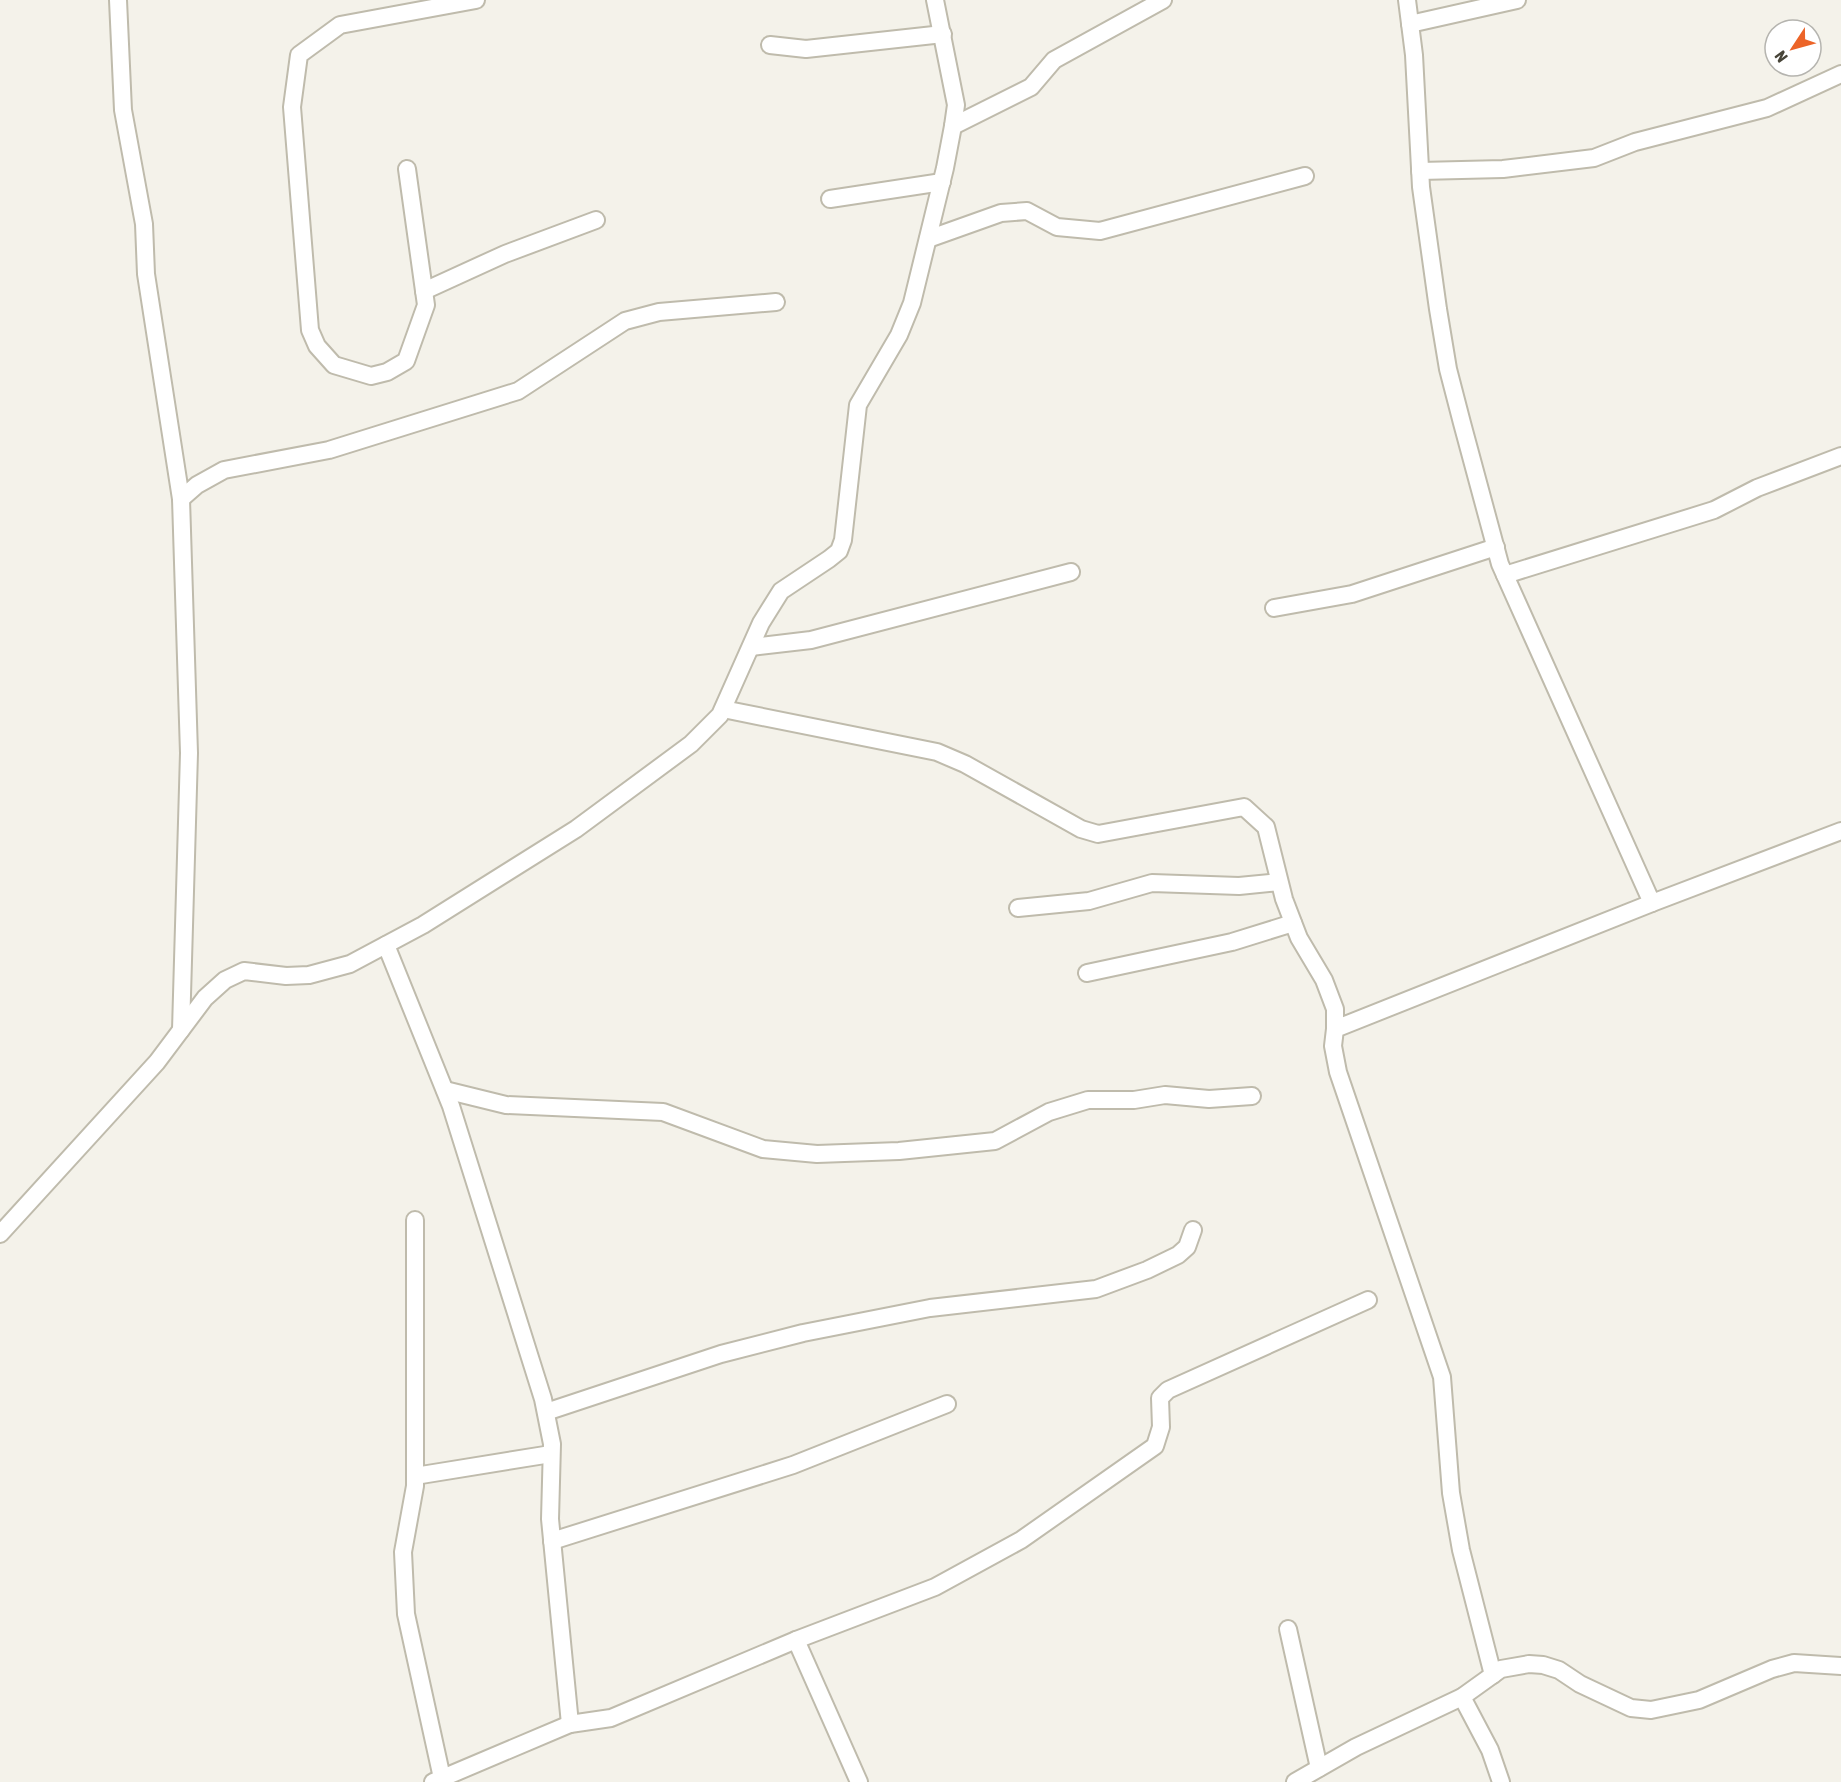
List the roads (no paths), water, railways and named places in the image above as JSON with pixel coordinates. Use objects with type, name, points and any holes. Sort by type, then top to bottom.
[{"type":"street","points":[[118,0],[123,110],[144,224],[146,274],[181,499],[189,753],[181,1030]]},
{"type":"street","points":[[407,169],[426,305],[406,361],[387,372],[371,376],[334,365],[317,346],[310,330],[292,107],[299,55],[340,25],[476,0]]},
{"type":"street","points":[[0,1234],[157,1062],[212,992],[225,980],[244,971],[286,976],[309,975],[350,964],[423,926],[576,829],[691,744],[723,709],[761,623],[781,591],[839,551],[843,540],[858,405],[899,335],[912,303],[942,182],[953,126],[956,105],[935,0]]},
{"type":"street","points":[[953,126],[1030,87],[1054,60],[1162,0]]},
{"type":"street","points":[[1407,0],[1420,171],[1448,369],[1496,547],[1505,575],[1652,903]]},
{"type":"street","points":[[1410,24],[1517,0]]},
{"type":"street","points":[[770,45],[806,49],[943,34]]},
{"type":"street","points":[[1420,171],[1503,169],[1594,158],[1635,142],[1767,108],[1841,74]]},
{"type":"street","points":[[928,239],[1001,213],[1026,210],[1057,227],[1100,231],[1305,176]]},
{"type":"street","points":[[830,199],[942,182]]},
{"type":"street","points":[[424,291],[505,255],[596,220]]},
{"type":"street","points":[[181,499],[197,485],[224,470],[329,450],[518,391],[626,321],[659,312],[776,302]]},
{"type":"street","points":[[1505,575],[1714,510],[1757,488],[1841,456]]},
{"type":"street","points":[[1274,608],[1352,594],[1496,547]]},
{"type":"street","points":[[751,647],[811,640],[1071,572]]},
{"type":"street","points":[[723,709],[937,752],[965,764],[1081,829],[1098,834],[1244,807],[1266,827],[1279,882],[1293,922],[1305,949],[1324,980],[1335,1009],[1333,1046],[1338,1072],[1443,1377],[1451,1493],[1461,1550],[1493,1675]]},
{"type":"street","points":[[1335,1029],[1652,903],[1841,831]]},
{"type":"street","points":[[1018,908],[1089,901],[1152,883],[1215,886],[1279,882]]},
{"type":"street","points":[[1087,973],[1232,942],[1293,922]]},
{"type":"street","points":[[386,945],[462,1138],[470,1172],[546,1412],[552,1444],[552,1541],[570,1724]]},
{"type":"street","points":[[445,1090],[506,1105],[663,1112],[763,1149],[817,1154],[899,1151],[994,1141],[1049,1112],[1088,1100],[1134,1100],[1165,1095],[1209,1100],[1252,1096]]},
{"type":"street","points":[[416,1220],[415,1476],[403,1552],[406,1614],[438,1780],[570,1724],[611,1718],[795,1640],[934,1587],[1021,1540],[1155,1446],[1161,1427],[1160,1398],[1168,1390],[1368,1300]]},
{"type":"street","points":[[546,1412],[721,1354],[802,1333],[930,1308],[1096,1289],[1147,1270],[1178,1255],[1187,1246],[1192,1230]]},
{"type":"street","points":[[552,1541],[793,1465],[947,1404]]},
{"type":"street","points":[[415,1476],[551,1454]]},
{"type":"street","points":[[1288,1629],[1319,1768]]},
{"type":"street","points":[[795,1640],[859,1782]]},
{"type":"street","points":[[1295,1782],[1356,1747],[1462,1697],[1501,1669],[1529,1664],[1543,1665],[1559,1670],[1580,1684],[1631,1708],[1652,1710],[1711,1697],[1772,1670],[1794,1664],[1841,1666]]},
{"type":"street","points":[[1462,1697],[1490,1750],[1501,1782]]}]
